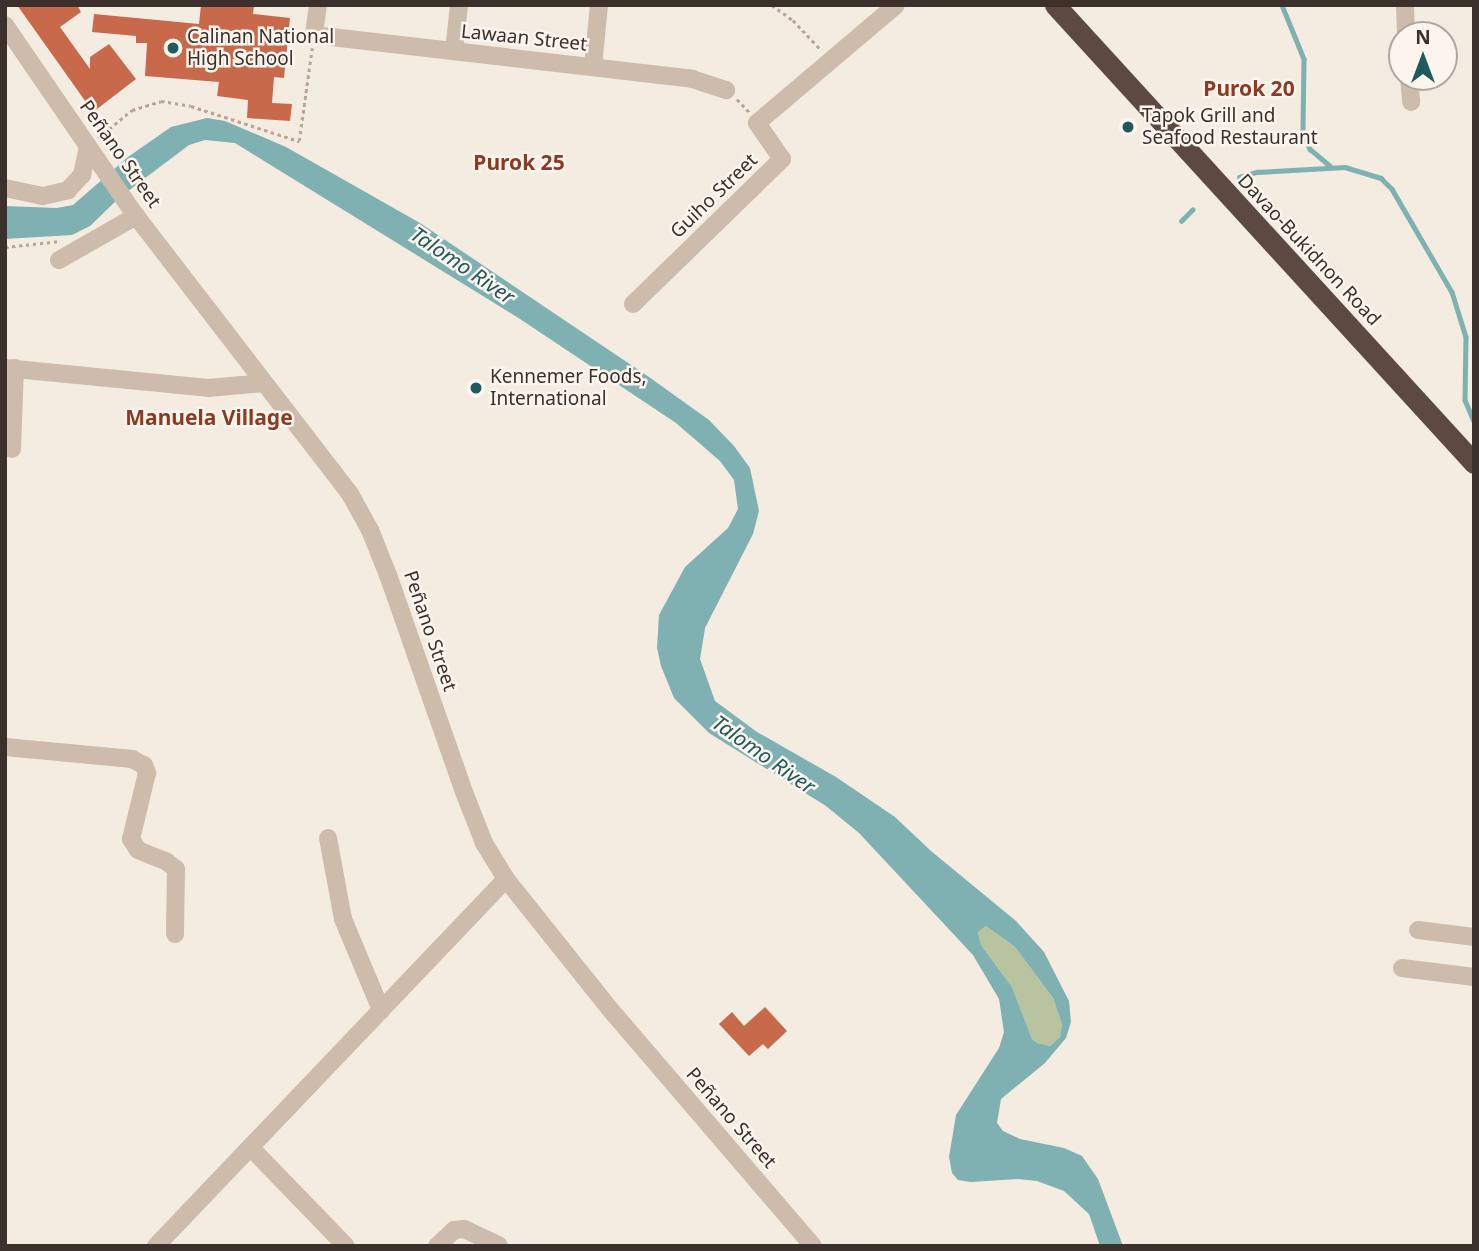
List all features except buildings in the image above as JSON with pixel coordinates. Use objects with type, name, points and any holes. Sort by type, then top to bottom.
[{"type":"highway","name":"Davao-Bukidnon Road","points":[[1055,5],[1474,463]]},
{"type":"street","points":[[314,35],[318,5]]},
{"type":"street","points":[[454,51],[459,5]]},
{"type":"street","points":[[593,66],[599,5]]},
{"type":"street","name":"Guiho Street","points":[[634,304],[782,159],[757,123],[896,5]]},
{"type":"street","name":"Peñano Street","points":[[5,25],[131,208],[350,494],[370,530],[484,842],[506,880],[609,1009],[813,1246]]},
{"type":"street","name":"Lawaan Street","points":[[314,35],[593,66],[704,81],[726,90]]},
{"type":"street","points":[[1410,91],[1411,102]]},
{"type":"street","points":[[5,188],[43,196],[68,190],[82,175],[88,146]]},
{"type":"street","points":[[59,260],[131,208]]},
{"type":"street","points":[[12,449],[10,368],[208,388],[264,383]]},
{"type":"street","points":[[5,747],[132,759],[144,765],[147,773],[131,839],[138,850],[167,862],[176,869],[174,934]]},
{"type":"street","points":[[328,838],[343,919],[381,1010]]},
{"type":"street","points":[[156,1246],[506,880]]},
{"type":"street","points":[[1418,930],[1474,937]]},
{"type":"street","points":[[1402,968],[1474,977]]},
{"type":"street","points":[[251,1148],[346,1246]]},
{"type":"street","points":[[437,1246],[454,1230],[464,1229],[499,1245]]},
{"type":"path","points":[[772,5],[801,28],[830,61]]},
{"type":"path","points":[[88,146],[131,110],[161,101],[191,106],[299,141],[314,35]]},
{"type":"path","points":[[726,90],[757,123]]},
{"type":"path","points":[[5,247],[61,241]]},
{"type":"green space","points":[[986,926],[1015,947],[1053,998],[1062,1024],[1060,1037],[1050,1046],[1032,1039],[1012,987],[981,945],[978,932]]},
{"type":"water","name":"Talomo River","points":[[207,118],[225,121],[286,147],[420,223],[649,377],[709,420],[734,446],[750,468],[759,511],[753,534],[705,628],[700,659],[715,701],[757,732],[836,777],[895,817],[931,851],[1016,921],[1044,952],[1069,1001],[1071,1022],[1066,1038],[1045,1063],[1001,1099],[997,1123],[1003,1131],[1020,1139],[1064,1148],[1082,1156],[1098,1179],[1123,1246],[1100,1246],[1089,1214],[1064,1191],[1037,1181],[1018,1179],[971,1182],[958,1180],[952,1173],[949,1157],[956,1115],[999,1048],[1004,1032],[999,999],[973,955],[859,833],[826,806],[709,733],[674,698],[657,648],[659,615],[685,567],[728,528],[738,509],[734,480],[720,461],[676,423],[517,317],[235,143],[205,140],[189,145],[120,197],[90,226],[72,235],[5,239],[5,206],[57,208],[73,205],[128,157],[171,127]],"holes":[[[986,926],[1015,947],[1053,998],[1062,1024],[1060,1037],[1050,1046],[1032,1039],[1012,987],[981,945],[978,932]]]},
{"type":"waterway","points":[[1282,5],[1304,59],[1303,134],[1310,149],[1330,166]]},
{"type":"waterway","points":[[1239,177],[1257,172],[1345,167],[1381,178],[1392,189],[1452,292],[1466,337],[1465,400],[1474,421]]},
{"type":"waterway","points":[[1181,221],[1192,210]]},
{"type":"place","name":"Calinan National High School","points":[[173,48]]},
{"type":"place","name":"Tapok Grill and Seafood Restaurant","points":[[1128,127]]},
{"type":"place","name":"Kennemer Foods, International","points":[[476,388]]},
{"type":"district","name":"Purok 20","points":[[1249,88]]},
{"type":"district","name":"Purok 25","points":[[519,162]]},
{"type":"district","name":"Manuela Village","points":[[209,417]]}]
